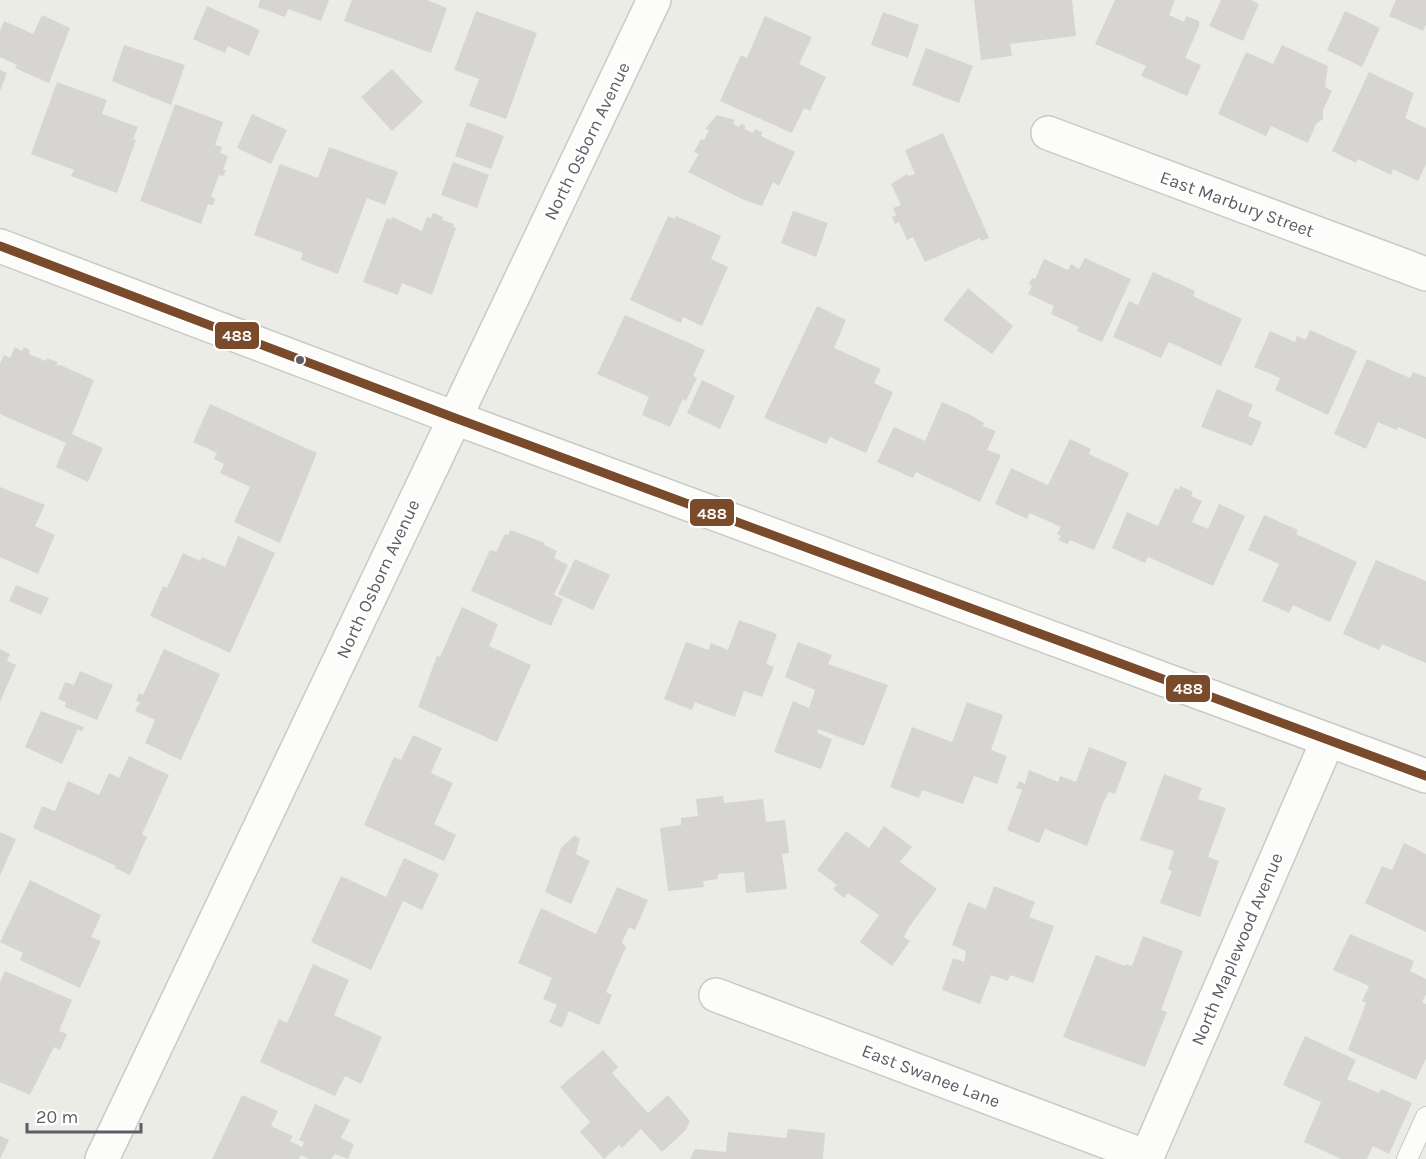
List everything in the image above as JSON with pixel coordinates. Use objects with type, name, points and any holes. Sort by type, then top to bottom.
[{"type":"street","name":"North Osborn Avenue","points":[[102,1159],[654,0]]},
{"type":"street","name":"East Marbury Street","points":[[1048,133],[1426,274]]},
{"type":"street","points":[[0,246],[455,418],[1426,776]]},
{"type":"street","name":"North Maplewood Avenue","points":[[1146,1158],[1328,740]]},
{"type":"street","name":"East Swanee Lane","points":[[716,995],[1146,1158]]},
{"type":"lane","points":[[1407,1159],[1426,1117]]},
{"type":"building","points":[[260,0],[329,0],[321,21],[288,9],[285,17],[258,7]]},
{"type":"building","points":[[352,0],[427,0],[447,8],[431,53],[344,21]]},
{"type":"building","points":[[974,0],[1072,0],[1076,36],[1010,44],[1012,56],[981,60]]},
{"type":"building","points":[[1115,0],[1175,0],[1169,15],[1184,22],[1186,16],[1199,21],[1199,27],[1185,58],[1201,65],[1187,96],[1141,76],[1146,66],[1095,44]]},
{"type":"building","points":[[1221,0],[1251,0],[1259,4],[1243,41],[1209,26]]},
{"type":"building","points":[[1396,0],[1426,0],[1426,24],[1423,31],[1389,16]]},
{"type":"building","points":[[207,6],[260,30],[249,56],[228,46],[225,53],[193,39]]},
{"type":"building","points":[[476,11],[537,33],[506,119],[469,106],[479,79],[454,70]]},
{"type":"building","points":[[1345,11],[1380,28],[1362,67],[1327,50]]},
{"type":"building","points":[[883,12],[919,25],[908,58],[871,45]]},
{"type":"building","points":[[42,15],[70,28],[49,83],[15,68],[17,65],[0,57],[0,31],[4,21],[33,34]]},
{"type":"building","points":[[765,16],[812,37],[799,64],[826,77],[810,111],[804,108],[792,133],[720,101],[741,55],[747,58]]},
{"type":"building","points":[[124,45],[185,65],[171,105],[112,81]]},
{"type":"building","points":[[1282,45],[1328,66],[1325,87],[1332,91],[1323,110],[1323,119],[1316,124],[1308,143],[1271,126],[1266,136],[1218,114],[1246,52],[1273,64]]},
{"type":"building","points":[[926,48],[973,66],[959,103],[912,85]]},
{"type":"building","points":[[392,69],[423,102],[392,131],[361,97]]},
{"type":"building","points":[[0,70],[7,73],[0,91]]},
{"type":"building","points":[[1369,72],[1414,93],[1405,118],[1426,128],[1426,164],[1418,181],[1393,169],[1391,175],[1358,159],[1356,163],[1332,151]]},
{"type":"building","points":[[57,82],[107,100],[102,114],[138,127],[133,139],[136,140],[117,193],[71,176],[74,170],[31,154]]},
{"type":"building","points":[[175,104],[223,122],[215,145],[222,147],[220,153],[228,156],[223,170],[226,170],[223,176],[219,175],[211,197],[215,198],[213,205],[208,204],[201,224],[140,201]]},
{"type":"building","points":[[252,114],[287,130],[271,164],[237,148]]},
{"type":"building","points":[[717,115],[735,120],[733,124],[739,127],[741,124],[746,126],[744,129],[753,133],[755,129],[762,132],[761,136],[795,152],[779,186],[773,182],[762,206],[744,200],[688,172],[699,154],[694,152],[709,130],[705,129]]},
{"type":"building","points":[[467,122],[504,136],[491,169],[455,156]]},
{"type":"building","points":[[943,133],[989,238],[981,241],[980,238],[925,262],[913,237],[907,240],[899,222],[895,224],[892,217],[896,215],[893,208],[901,205],[891,184],[907,174],[909,176],[915,174],[905,150]]},
{"type":"building","points":[[329,147],[398,172],[385,205],[367,198],[338,274],[301,260],[303,253],[254,235],[280,164],[318,178]]},
{"type":"building","points":[[453,162],[489,175],[477,208],[441,195]]},
{"type":"building","points":[[793,211],[828,223],[816,257],[781,243]]},
{"type":"building","points":[[433,213],[443,217],[442,220],[454,224],[453,227],[456,228],[432,295],[402,283],[398,295],[363,282],[387,218],[391,220],[392,217],[422,231],[427,217],[431,218]]},
{"type":"building","points":[[668,216],[675,219],[676,216],[721,236],[711,259],[728,267],[702,326],[683,317],[681,323],[630,300]]},
{"type":"building","points":[[1085,258],[1131,279],[1102,342],[1077,331],[1079,327],[1051,314],[1054,306],[1028,294],[1032,286],[1029,284],[1032,278],[1035,279],[1044,259],[1068,270],[1071,264],[1079,269]]},
{"type":"building","points":[[1153,272],[1195,291],[1193,296],[1242,319],[1221,366],[1169,342],[1161,358],[1113,337],[1129,301],[1138,305]]},
{"type":"building","points":[[968,288],[1013,326],[992,354],[943,320]]},
{"type":"building","points":[[817,306],[846,320],[834,348],[881,369],[874,383],[893,392],[866,453],[830,437],[826,444],[764,418]]},
{"type":"building","points":[[625,315],[705,350],[693,376],[697,378],[686,401],[683,399],[670,427],[642,415],[649,397],[597,374]]},
{"type":"building","points":[[1310,330],[1357,351],[1328,415],[1275,390],[1280,378],[1254,367],[1270,331],[1295,342],[1297,336],[1306,340]]},
{"type":"building","points":[[15,347],[22,351],[24,347],[30,350],[29,354],[46,361],[47,358],[58,362],[56,366],[60,365],[94,380],[72,434],[103,448],[88,482],[56,467],[66,443],[0,414],[0,364],[4,355],[10,358]]},
{"type":"building","points":[[1367,359],[1410,378],[1413,372],[1426,377],[1426,439],[1398,427],[1396,430],[1378,422],[1366,449],[1334,434]]},
{"type":"building","points":[[702,380],[735,396],[720,429],[687,413]]},
{"type":"building","points":[[1217,389],[1253,405],[1248,416],[1262,422],[1252,446],[1201,427]]},
{"type":"building","points":[[942,402],[969,414],[984,423],[983,426],[996,431],[987,450],[1001,455],[980,502],[916,472],[913,478],[877,462],[894,427],[925,441]]},
{"type":"building","points":[[210,404],[317,453],[280,543],[234,522],[250,487],[220,473],[224,464],[214,459],[217,453],[193,442]]},
{"type":"building","points":[[1070,439],[1091,449],[1089,454],[1129,473],[1094,550],[1070,540],[1068,544],[1058,540],[1061,536],[1057,534],[1061,527],[1030,513],[1027,519],[995,504],[1011,468],[1048,485]]},
{"type":"building","points":[[1180,486],[1193,492],[1191,496],[1202,501],[1192,522],[1208,529],[1219,504],[1245,516],[1213,586],[1148,557],[1145,563],[1112,548],[1127,512],[1158,526],[1175,488],[1179,490]]},
{"type":"building","points":[[0,487],[45,505],[35,526],[55,535],[38,574],[0,557]]},
{"type":"building","points":[[1264,515],[1298,530],[1296,534],[1357,562],[1330,622],[1293,605],[1289,613],[1262,601],[1279,564],[1248,550]]},
{"type":"building","points":[[510,530],[545,543],[544,545],[557,551],[554,558],[568,565],[554,595],[563,599],[551,626],[471,591],[490,550],[496,552],[505,534],[508,535]]},
{"type":"building","points":[[238,536],[275,553],[230,653],[150,616],[163,586],[167,588],[183,553],[200,561],[202,557],[225,567]]},
{"type":"building","points":[[575,559],[610,575],[593,610],[558,594]]},
{"type":"building","points":[[1376,560],[1426,581],[1426,663],[1382,644],[1379,650],[1343,634]]},
{"type":"building","points":[[16,585],[49,598],[41,615],[9,601]]},
{"type":"building","points":[[462,607],[498,624],[489,646],[531,665],[497,742],[418,707],[437,656],[440,657]]},
{"type":"building","points":[[739,620],[777,634],[766,664],[774,667],[762,697],[744,691],[735,717],[695,702],[692,710],[664,699],[686,642],[708,650],[711,643],[728,650]]},
{"type":"building","points":[[798,642],[832,655],[828,664],[888,685],[864,746],[818,729],[817,733],[832,739],[821,769],[774,752],[793,701],[809,708],[815,690],[785,677]]},
{"type":"building","points":[[0,649],[10,654],[7,661],[16,665],[0,702]]},
{"type":"building","points":[[164,649],[220,674],[181,760],[145,743],[155,720],[135,711],[140,702],[136,701],[139,693],[143,695]]},
{"type":"building","points":[[80,671],[113,685],[97,720],[65,707],[66,702],[58,699],[65,682],[74,685]]},
{"type":"building","points":[[967,702],[1003,715],[991,750],[1007,756],[997,784],[974,776],[963,804],[922,790],[919,798],[890,787],[912,727],[952,742]]},
{"type":"building","points":[[41,711],[84,727],[82,732],[78,729],[62,764],[25,747]]},
{"type":"building","points":[[413,735],[442,748],[431,773],[453,783],[434,824],[456,835],[444,861],[364,825],[394,757],[401,760]]},
{"type":"building","points":[[1089,747],[1127,762],[1115,794],[1109,792],[1103,803],[1087,846],[1045,829],[1039,843],[1007,830],[1022,790],[1016,788],[1019,781],[1025,784],[1029,770],[1058,782],[1060,776],[1076,782]]},
{"type":"building","points":[[129,756],[169,775],[142,834],[147,837],[130,875],[115,868],[116,866],[33,828],[42,806],[55,811],[68,781],[99,795],[109,773],[119,778]]},
{"type":"building","points":[[1164,774],[1202,788],[1198,799],[1226,808],[1208,857],[1219,861],[1200,917],[1160,903],[1172,871],[1168,869],[1174,851],[1140,840]]},
{"type":"building","points":[[723,796],[724,803],[763,799],[766,822],[785,820],[789,853],[782,854],[787,889],[746,893],[744,872],[718,874],[718,879],[703,881],[704,887],[668,891],[660,828],[681,825],[681,818],[698,816],[696,799]]},
{"type":"building","points":[[884,826],[912,847],[900,862],[937,889],[909,927],[904,937],[910,941],[892,966],[860,942],[879,915],[848,893],[844,898],[833,889],[837,885],[817,870],[846,831],[869,848]]},
{"type":"building","points":[[0,832],[16,839],[0,876]]},
{"type":"building","points":[[574,836],[580,838],[576,854],[590,861],[571,904],[545,892],[561,848]]},
{"type":"building","points":[[1404,843],[1426,854],[1426,932],[1365,903],[1382,866],[1392,870]]},
{"type":"building","points":[[404,858],[439,874],[422,910],[403,901],[371,970],[311,942],[341,876],[386,897]]},
{"type":"building","points":[[30,880],[101,915],[91,937],[101,941],[80,988],[20,960],[23,953],[0,942]]},
{"type":"building","points":[[994,886],[1035,902],[1029,917],[1054,926],[1033,983],[1010,975],[1008,981],[991,975],[980,1004],[942,990],[953,958],[964,962],[965,959],[966,951],[952,945],[968,902],[986,909]]},
{"type":"building","points":[[617,887],[648,900],[635,930],[629,927],[622,942],[626,947],[606,992],[612,995],[599,1025],[569,1011],[562,1028],[549,1022],[557,1005],[543,999],[552,978],[518,963],[541,908],[596,934]]},
{"type":"building","points":[[1350,934],[1414,961],[1410,971],[1426,979],[1426,994],[1422,1002],[1426,1004],[1426,1058],[1416,1080],[1348,1050],[1366,1003],[1362,1001],[1369,986],[1333,970]]},
{"type":"building","points":[[1143,936],[1183,951],[1161,1010],[1167,1012],[1145,1067],[1063,1037],[1096,955],[1125,966],[1125,964],[1132,966]]},
{"type":"building","points":[[313,964],[349,980],[334,1015],[382,1037],[361,1084],[345,1076],[335,1096],[260,1062],[279,1019],[287,1023]]},
{"type":"building","points":[[5,971],[72,1000],[59,1031],[67,1034],[60,1050],[54,1047],[30,1095],[0,1082],[0,982]]},
{"type":"building","points":[[1305,1036],[1356,1060],[1347,1079],[1379,1093],[1381,1089],[1412,1103],[1389,1154],[1373,1146],[1367,1159],[1341,1159],[1304,1142],[1321,1102],[1283,1085]]},
{"type":"building","points":[[603,1050],[618,1067],[612,1073],[648,1113],[668,1095],[690,1121],[685,1131],[662,1152],[641,1129],[622,1148],[619,1145],[604,1159],[580,1132],[590,1122],[560,1087]]},
{"type":"building","points":[[242,1095],[278,1111],[271,1126],[293,1136],[290,1141],[302,1147],[304,1142],[299,1140],[315,1104],[350,1120],[341,1138],[354,1144],[348,1159],[335,1154],[331,1159],[309,1159],[301,1155],[299,1159],[212,1159]]},
{"type":"building","points":[[788,1129],[825,1133],[823,1159],[690,1159],[695,1149],[726,1152],[728,1132],[786,1138]]},
{"type":"building","points":[[0,1136],[9,1140],[0,1159]]},
{"type":"transit line","name":"488","points":[[0,246],[455,418],[1426,776]]}]
